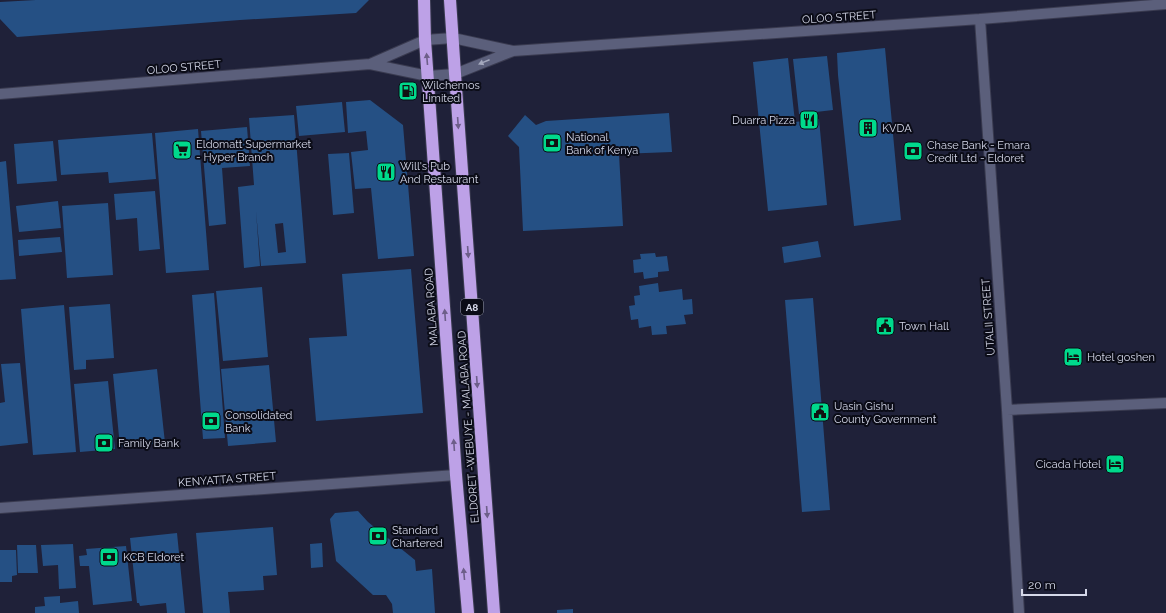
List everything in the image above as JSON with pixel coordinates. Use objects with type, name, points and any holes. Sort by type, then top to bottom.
[{"type":"highway","name":"MALABA ROAD","points":[[424,0],[425,40],[456,475],[468,613]]},
{"type":"highway","name":"ELDORET -WEBUYE - MALABA ROAD","points":[[450,0],[454,74],[494,613]]},
{"type":"street","name":"OLOO STREET","points":[[370,64],[425,40],[453,38],[513,51],[980,19],[1166,4]]},
{"type":"street","name":"UTALII STREET","points":[[980,19],[1007,410],[1019,613]]},
{"type":"street","name":"OLOO STREET","points":[[0,94],[370,64],[428,76],[454,74],[513,51]]},
{"type":"street","points":[[1007,410],[1166,403]]},
{"type":"street","name":"KENYATTA STREET","points":[[0,508],[456,475]]},
{"type":"building","points":[[36,0],[369,0],[356,13],[240,20],[17,37],[0,19],[0,2]]},
{"type":"building","name":"KVDA","points":[[885,48],[901,220],[854,226],[837,53]]},
{"type":"building","points":[[827,56],[833,110],[799,114],[793,59]]},
{"type":"building","points":[[788,58],[795,122],[819,119],[827,205],[768,211],[753,62]]},
{"type":"building","points":[[370,100],[403,125],[414,256],[378,259],[371,188],[355,189],[351,152],[368,150],[366,131],[348,133],[346,102]]},
{"type":"building","points":[[342,102],[345,132],[299,136],[296,106]]},
{"type":"building","points":[[669,113],[672,152],[619,154],[623,226],[523,231],[519,147],[508,136],[525,115],[536,125],[546,121]]},
{"type":"building","points":[[294,115],[306,263],[261,266],[256,211],[260,266],[244,268],[238,187],[254,185],[249,118]],"holes":[[[283,223],[286,252],[278,253],[275,224]]]},
{"type":"building","points":[[247,127],[250,166],[222,168],[226,224],[209,226],[201,131]]},
{"type":"building","points":[[198,129],[209,270],[166,273],[155,133]]},
{"type":"building","points":[[152,133],[156,179],[109,183],[108,172],[61,175],[58,140]]},
{"type":"building","points":[[53,141],[57,181],[17,184],[14,144]]},
{"type":"building","points":[[349,153],[354,213],[333,215],[328,154]]},
{"type":"building","points":[[6,161],[16,279],[0,280],[0,162]]},
{"type":"building","points":[[155,191],[160,249],[139,251],[137,218],[116,220],[114,194]]},
{"type":"building","points":[[58,201],[61,228],[19,232],[16,206]]},
{"type":"building","points":[[108,203],[113,275],[67,278],[62,206]]},
{"type":"building","points":[[60,237],[62,252],[19,256],[18,240]]},
{"type":"building","points":[[818,241],[821,257],[784,263],[782,247]]},
{"type":"building","points":[[655,253],[656,257],[667,256],[669,271],[658,272],[658,277],[644,279],[643,272],[634,273],[633,260],[641,259],[640,254]]},
{"type":"building","points":[[411,269],[423,413],[316,421],[309,338],[347,336],[342,274]]},
{"type":"building","points":[[658,283],[659,292],[682,289],[683,300],[692,299],[693,314],[684,315],[686,324],[666,326],[667,334],[652,335],[651,326],[639,328],[638,319],[631,320],[629,306],[635,305],[634,296],[640,295],[639,286]]},
{"type":"building","points":[[262,287],[268,357],[223,361],[216,291]]},
{"type":"building","points":[[214,293],[225,438],[203,439],[192,295]]},
{"type":"building","points":[[813,298],[830,510],[802,512],[785,300]]},
{"type":"building","points":[[110,304],[114,358],[86,360],[86,369],[74,370],[69,307]]},
{"type":"building","points":[[64,305],[76,452],[33,455],[21,309]]},
{"type":"building","points":[[20,363],[28,443],[0,446],[0,403],[5,402],[1,364]]},
{"type":"building","points":[[269,365],[276,442],[228,446],[221,369]]},
{"type":"building","points":[[157,369],[165,443],[120,447],[113,374]]},
{"type":"building","points":[[108,381],[115,449],[80,452],[74,384]]},
{"type":"building","points":[[358,511],[368,522],[415,560],[416,571],[432,569],[435,613],[393,613],[392,604],[386,595],[373,595],[336,561],[330,519],[335,513]]},
{"type":"building","points":[[273,527],[277,575],[263,576],[264,590],[228,592],[230,613],[203,613],[196,533]]},
{"type":"building","points":[[177,533],[185,613],[167,613],[166,603],[140,606],[139,603],[137,603],[130,538]]},
{"type":"building","points":[[322,543],[323,567],[311,568],[310,544]]},
{"type":"building","points":[[73,544],[76,588],[59,589],[58,565],[43,566],[41,545]]},
{"type":"building","points":[[17,545],[36,545],[38,573],[18,573]]},
{"type":"building","points":[[126,546],[132,601],[93,605],[89,566],[80,566],[79,556],[87,555],[86,549]]},
{"type":"building","points":[[0,550],[16,550],[17,575],[12,576],[12,582],[0,582]]},
{"type":"building","points":[[60,596],[60,603],[78,601],[79,613],[35,613],[35,607],[45,606],[44,597]]},
{"type":"building","points":[[573,609],[573,613],[557,613],[557,610]]},
{"type":"place","name":"Wilchemos Limited","points":[[408,91]]},
{"type":"place","name":"Duarra Pizza","points":[[809,120]]},
{"type":"place","name":"KVDA","points":[[868,128]]},
{"type":"place","name":"National Bank of Kenya","points":[[552,143]]},
{"type":"place","name":"Eldomatt Supermarket - Hyper Branch","points":[[182,150]]},
{"type":"place","name":"Chase Bank - Emara Credit Ltd - Eldoret","points":[[913,151]]},
{"type":"place","name":"Will's Pub And Restaurant","points":[[386,172]]},
{"type":"place","name":"Town Hall","points":[[885,326]]},
{"type":"place","name":"Hotel goshen","points":[[1073,357]]},
{"type":"place","name":"Uasin Gishu County Government","points":[[820,412]]},
{"type":"place","name":"Consolidated Bank","points":[[211,421]]},
{"type":"place","name":"Family Bank","points":[[104,443]]},
{"type":"place","name":"Cicada Hotel","points":[[1115,464]]},
{"type":"place","name":"Standard Chartered","points":[[378,536]]},
{"type":"place","name":"KCB Eldoret","points":[[109,557]]}]
